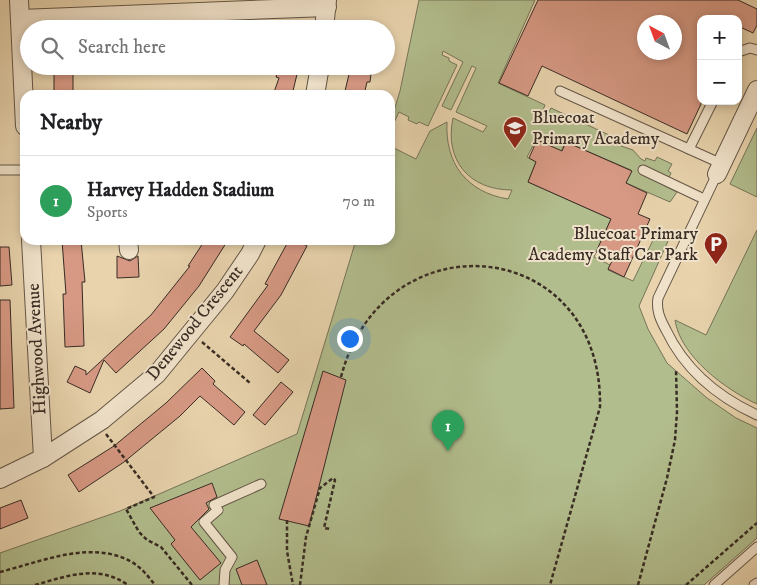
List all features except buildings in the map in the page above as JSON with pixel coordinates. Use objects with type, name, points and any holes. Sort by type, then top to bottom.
[{"type":"street","points":[[19,0],[20,20],[327,3],[325,20]]},
{"type":"street","points":[[23,75],[23,90]]},
{"type":"street","points":[[316,90],[318,75]]},
{"type":"street","points":[[719,169],[757,90]]},
{"type":"street","name":"Highwood Avenue","points":[[31,245],[43,458]]},
{"type":"street","name":"Denewood Crescent","points":[[0,479],[43,458],[97,423],[157,374],[225,291],[254,245]]},
{"type":"lane","points":[[742,51],[750,48],[757,50]]},
{"type":"lane","points":[[560,91],[689,149],[719,169],[658,298],[656,307],[672,342],[698,376],[740,408],[757,415]]},
{"type":"lane","points":[[689,149],[711,105]]},
{"type":"lane","points":[[0,170],[20,170]]},
{"type":"lane","points":[[644,170],[704,199]]},
{"type":"lane","points":[[224,585],[225,570],[232,557],[204,522],[218,510],[214,505],[261,484]]},
{"type":"lane","points":[[714,585],[757,547]]},
{"type":"path","points":[[341,377],[347,356],[357,335],[376,310],[402,288],[432,272],[466,266],[500,268],[545,287],[566,306],[582,328],[594,356],[600,390],[600,407],[550,585]]},
{"type":"path","points":[[191,332],[250,383]]},
{"type":"path","points":[[638,585],[667,478],[675,440],[677,412],[676,365],[681,354]]},
{"type":"path","points":[[97,423],[154,497],[126,509],[139,532],[147,540],[161,547],[192,585]]},
{"type":"path","points":[[300,585],[306,537],[320,488],[333,478],[335,480],[324,528],[330,530]]},
{"type":"path","points":[[287,520],[287,552],[292,585]]},
{"type":"path","points":[[686,585],[757,523]]},
{"type":"path","points":[[0,572],[72,554],[97,552],[130,561],[140,568],[155,585]]},
{"type":"path","points":[[35,585],[86,572],[108,575],[128,585]]},
{"type":"green space","points":[[419,0],[535,0],[498,83],[545,105],[541,115],[546,117],[551,108],[622,141],[621,146],[633,150],[645,161],[646,158],[655,161],[657,157],[672,164],[668,171],[671,173],[665,186],[677,192],[670,202],[626,183],[631,170],[566,142],[561,151],[536,140],[527,157],[536,162],[528,182],[611,219],[594,257],[610,265],[608,270],[633,281],[656,234],[669,239],[639,306],[648,329],[667,363],[707,398],[736,418],[757,428],[757,538],[704,585],[0,585],[0,553],[120,511],[297,434],[354,245],[395,245],[395,148],[416,159],[430,131],[447,122],[447,137],[450,150],[454,163],[461,173],[480,190],[508,199],[512,190],[497,189],[483,185],[463,170],[456,159],[452,147],[453,118],[483,132],[487,126],[456,112],[476,68],[472,66],[451,110],[442,106],[463,62],[443,51],[442,55],[457,65],[428,126],[408,120],[409,117],[399,112],[395,120],[395,108]]},
{"type":"green space","points":[[757,128],[757,197],[730,184]]},
{"type":"green space","points":[[757,230],[757,404],[719,381],[695,359],[679,333],[675,320],[706,335]]},
{"type":"place","name":"Bluecoat Primary Academy","points":[[515,149]]},
{"type":"place","name":"Bluecoat Primary Academy Staff Car Park","points":[[716,265]]},
{"type":"place","name":"Harvey Hadden Stadium","points":[[448,451]]}]
